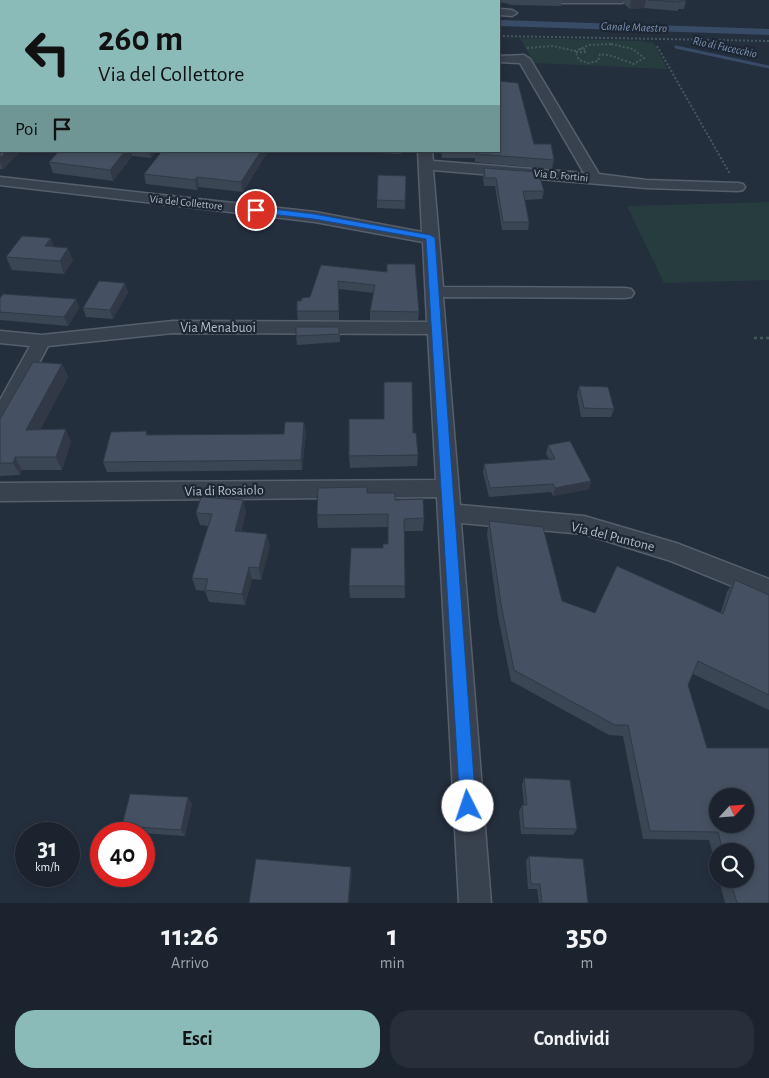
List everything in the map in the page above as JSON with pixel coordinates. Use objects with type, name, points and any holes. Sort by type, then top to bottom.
[{"type":"street","points":[[532,0],[622,0]]},
{"type":"street","points":[[500,12],[512,13]]},
{"type":"street","points":[[500,59],[525,53]]},
{"type":"street","name":"Via D. Fortini","points":[[525,53],[594,178]]},
{"type":"street","points":[[425,158],[474,903]]},
{"type":"street","name":"Via D. Fortini","points":[[425,158],[594,178]]},
{"type":"street","points":[[594,178],[646,184],[738,187]]},
{"type":"street","name":"Via del Collettore","points":[[0,181],[314,217],[430,238]]},
{"type":"street","points":[[434,292],[626,293]]},
{"type":"street","name":"Via Menabuoi","points":[[0,337],[42,341],[173,327],[436,328]]},
{"type":"street","points":[[0,418],[42,341]]},
{"type":"street","name":"Via di Rosaiolo","points":[[0,492],[447,488]]},
{"type":"street","name":"Via del Puntone","points":[[449,513],[584,525],[676,553],[769,590]]},
{"type":"path","points":[[500,36],[769,41]]},
{"type":"path","points":[[597,44],[619,45],[633,49],[644,58],[638,64],[632,65],[605,53],[600,54],[598,61],[588,62],[579,60],[576,52],[597,44]]},
{"type":"path","points":[[525,53],[553,46],[576,52],[586,52],[584,49],[580,49]]},
{"type":"path","points":[[657,46],[738,187]]},
{"type":"path","points":[[754,338],[769,338]]},
{"type":"green space","points":[[520,38],[641,41],[654,43],[667,69],[534,63]]},
{"type":"green space","points":[[769,202],[769,280],[664,283],[627,206]]},
{"type":"building","points":[[648,0],[685,0],[686,1],[680,2]]},
{"type":"building","points":[[500,81],[518,83],[534,144],[551,144],[554,160],[476,154],[476,152],[500,152]]},
{"type":"building","points":[[0,152],[6,152],[0,158]]},
{"type":"building","points":[[58,152],[124,152],[110,170],[49,162]]},
{"type":"building","points":[[161,152],[260,152],[241,182],[197,177],[195,180],[144,174]]},
{"type":"building","points":[[484,168],[538,172],[544,191],[523,191],[529,222],[503,222],[496,178],[485,178]]},
{"type":"building","points":[[378,175],[406,176],[405,201],[377,200]]},
{"type":"building","points":[[22,236],[51,238],[45,246],[68,248],[60,261],[6,257]]},
{"type":"building","points":[[387,264],[415,264],[419,312],[370,311],[375,285],[338,281],[339,311],[297,311],[297,301],[310,297],[321,265],[387,272]]},
{"type":"building","points":[[99,281],[125,283],[110,310],[83,308]]},
{"type":"building","points":[[3,294],[76,299],[64,317],[0,312],[0,298]]},
{"type":"building","points":[[296,327],[339,327],[339,334],[296,336]]},
{"type":"building","points":[[33,362],[62,364],[26,430],[66,429],[56,457],[15,457],[13,463],[0,463],[0,419]]},
{"type":"building","points":[[384,382],[412,382],[413,433],[416,433],[418,455],[349,456],[349,419],[384,419]]},
{"type":"building","points":[[579,386],[608,387],[614,409],[584,408]]},
{"type":"building","points":[[285,422],[304,422],[301,460],[103,462],[111,432],[146,431],[146,435],[284,434]]},
{"type":"building","points":[[570,441],[591,481],[555,488],[553,484],[490,488],[484,464],[555,459],[548,445]]},
{"type":"building","points":[[367,487],[367,493],[395,493],[395,500],[423,499],[424,518],[404,519],[405,586],[349,586],[351,548],[383,548],[383,544],[388,544],[388,514],[317,515],[318,488]]},
{"type":"building","points":[[201,497],[243,500],[235,531],[267,534],[259,568],[249,567],[242,594],[205,590],[208,579],[192,578],[212,514],[196,513]]},
{"type":"building","points":[[489,521],[543,527],[562,601],[595,613],[617,566],[723,614],[735,580],[769,595],[769,695],[698,661],[688,685],[707,748],[769,748],[769,903],[737,903],[733,888],[754,888],[754,843],[721,843],[718,833],[754,833],[754,788],[709,788],[709,832],[650,831],[628,725],[615,725],[514,670],[501,604]]},
{"type":"building","points":[[524,778],[570,780],[577,829],[524,828],[522,805],[527,805]]},
{"type":"building","points":[[130,794],[188,797],[181,830],[155,828],[155,822],[123,822]]},
{"type":"building","points":[[529,856],[583,859],[588,903],[542,903],[540,884],[531,884]]},
{"type":"building","points":[[256,859],[351,867],[348,903],[249,903]]},
{"type":"waterway","name":"Canale Maestro","points":[[500,23],[769,32]]},
{"type":"waterway","name":"Rio di Fucecchio","points":[[676,47],[769,67]]},
{"type":"route","points":[[256,210],[314,217],[430,238],[468,806]]}]
